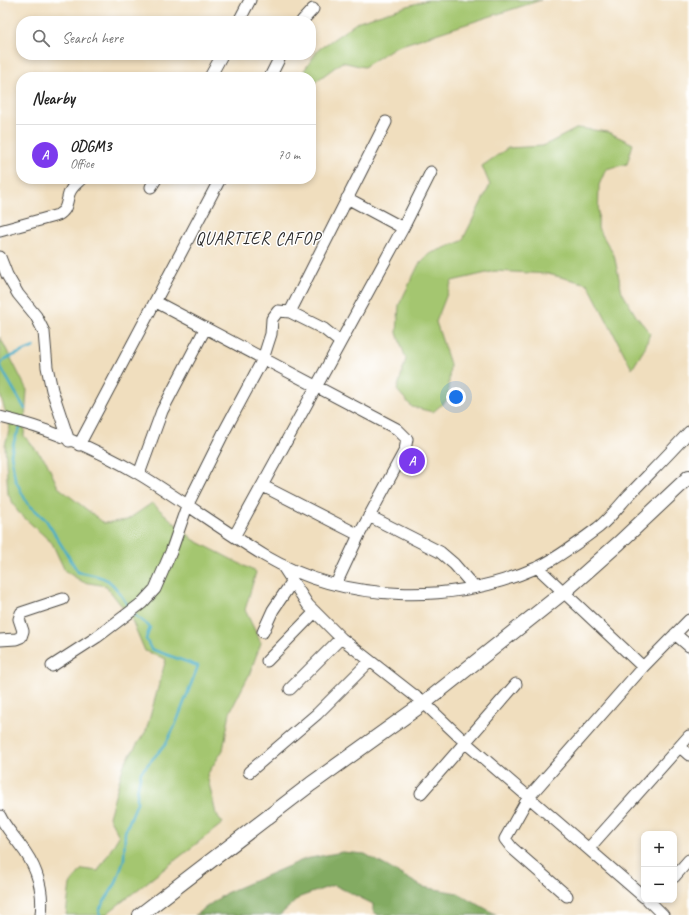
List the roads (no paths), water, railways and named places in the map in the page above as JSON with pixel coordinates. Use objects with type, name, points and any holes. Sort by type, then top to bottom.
[{"type":"main road","points":[[140,915],[311,784],[424,703],[565,591],[619,543],[689,477]]},
{"type":"street","points":[[242,16],[250,0]]},
{"type":"street","points":[[307,16],[313,9]]},
{"type":"street","points":[[213,72],[219,60]]},
{"type":"street","points":[[272,72],[278,60]]},
{"type":"street","points":[[290,312],[386,122]]},
{"type":"street","points":[[235,535],[403,228],[431,172]]},
{"type":"street","points":[[0,231],[58,216],[64,211],[69,193],[75,184]]},
{"type":"street","points":[[74,443],[156,302],[217,184]]},
{"type":"street","points":[[347,198],[403,228]]},
{"type":"street","points":[[0,257],[7,275],[18,294],[36,316],[44,332],[47,367],[52,390],[74,443]]},
{"type":"street","points":[[156,302],[204,329],[397,429],[407,439],[405,450],[359,535],[336,584]]},
{"type":"street","points":[[52,666],[97,637],[142,603],[155,589],[171,552],[187,506],[225,430],[263,360],[275,314],[278,311],[290,312],[324,329],[340,342]]},
{"type":"street","points":[[138,474],[162,411],[204,329]]},
{"type":"street","points":[[0,417],[30,426],[74,443],[138,474],[282,565],[303,575],[336,584],[371,590],[412,594],[442,593],[474,587],[538,568],[607,520],[689,432]]},
{"type":"street","points":[[263,486],[359,535]]},
{"type":"street","points":[[369,516],[440,552],[454,564],[474,587]]},
{"type":"street","points":[[282,565],[292,582],[315,612],[341,638],[424,703],[466,743],[528,798],[641,893]]},
{"type":"street","points":[[538,568],[565,591],[643,667]]},
{"type":"street","points":[[263,632],[273,610],[292,582]]},
{"type":"street","points":[[0,640],[16,639],[21,637],[23,631],[19,619],[21,613],[63,599]]},
{"type":"street","points":[[267,661],[315,612]]},
{"type":"street","points":[[567,896],[512,848],[505,839],[528,798],[643,667],[689,620]]},
{"type":"street","points":[[675,634],[689,646]]},
{"type":"street","points":[[290,689],[341,638]]},
{"type":"street","points":[[249,772],[317,714],[370,661]]},
{"type":"street","points":[[421,793],[516,684]]},
{"type":"street","points":[[589,848],[689,736]]},
{"type":"street","points":[[680,747],[689,755]]},
{"type":"street","points":[[0,816],[33,865],[40,883],[43,902],[41,915]]},
{"type":"street","points":[[677,874],[689,860]]},
{"type":"street","points":[[652,903],[663,915]]},
{"type":"waterway","points":[[0,364],[5,359],[34,347]]},
{"type":"waterway","points":[[0,366],[25,409]]},
{"type":"waterway","points":[[20,428],[15,438],[11,454],[15,479],[27,503],[46,520],[78,572],[97,576],[108,581],[113,585],[128,606]]},
{"type":"waterway","points":[[100,915],[99,910],[116,883],[124,859],[125,832],[137,803],[137,791],[141,772],[165,745],[175,726],[198,666],[151,649],[146,639],[150,627],[133,614]]},
{"type":"place","name":"ODGM3","points":[[412,461]]},
{"type":"district","name":"QUARTIER CAFOP","points":[[258,238]]}]
